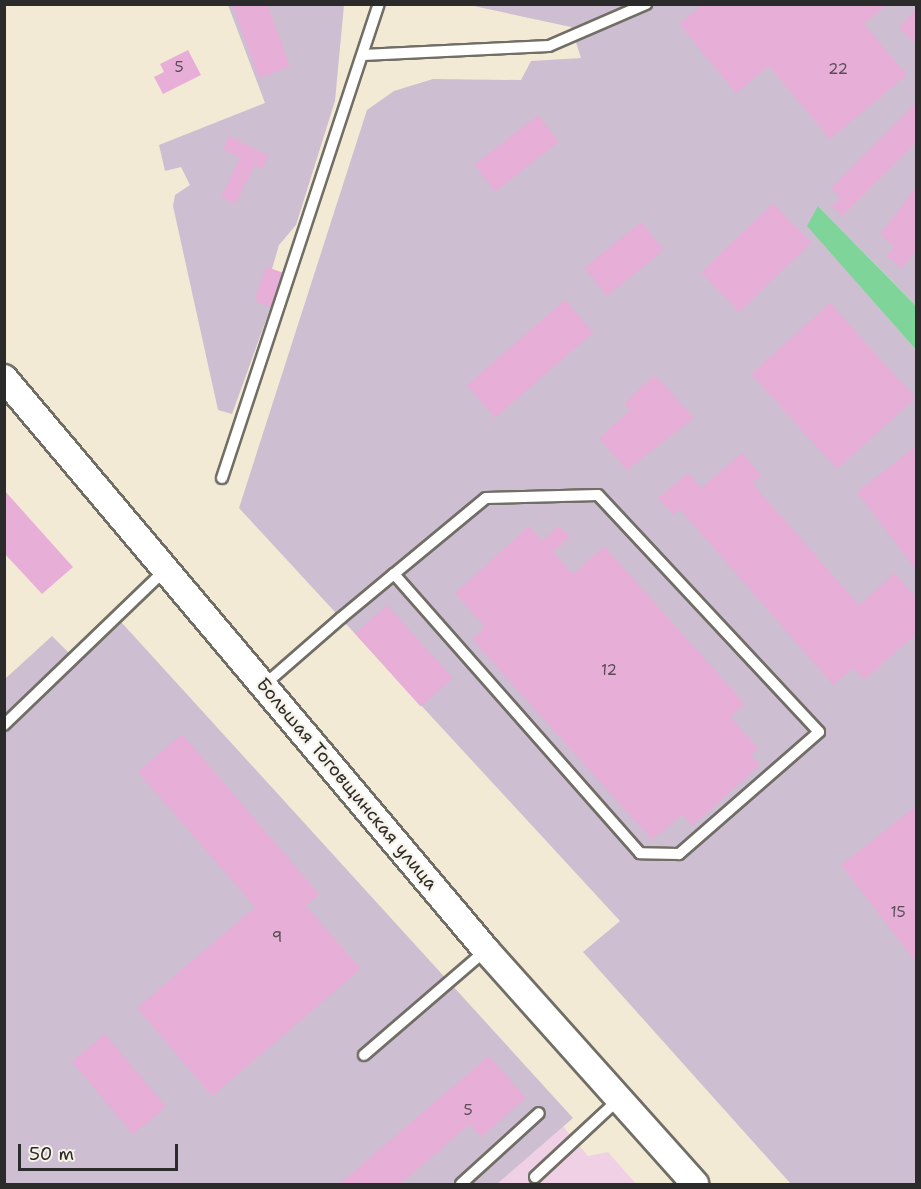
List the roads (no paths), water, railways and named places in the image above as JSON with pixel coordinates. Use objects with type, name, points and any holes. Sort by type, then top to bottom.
[{"type":"street","name":"Большая Тоговщинская улица","points":[[4,378],[486,950],[695,1185]]},
{"type":"lane","points":[[222,478],[379,4]]},
{"type":"lane","points":[[363,55],[549,46],[646,4]]},
{"type":"lane","points":[[264,685],[394,574],[486,498],[597,495],[819,732],[680,854],[640,853],[394,574]]},
{"type":"lane","points":[[4,725],[166,570]]},
{"type":"lane","points":[[364,1055],[486,950]]},
{"type":"lane","points":[[535,1177],[618,1100]]},
{"type":"lane","points":[[461,1185],[538,1113]]}]
